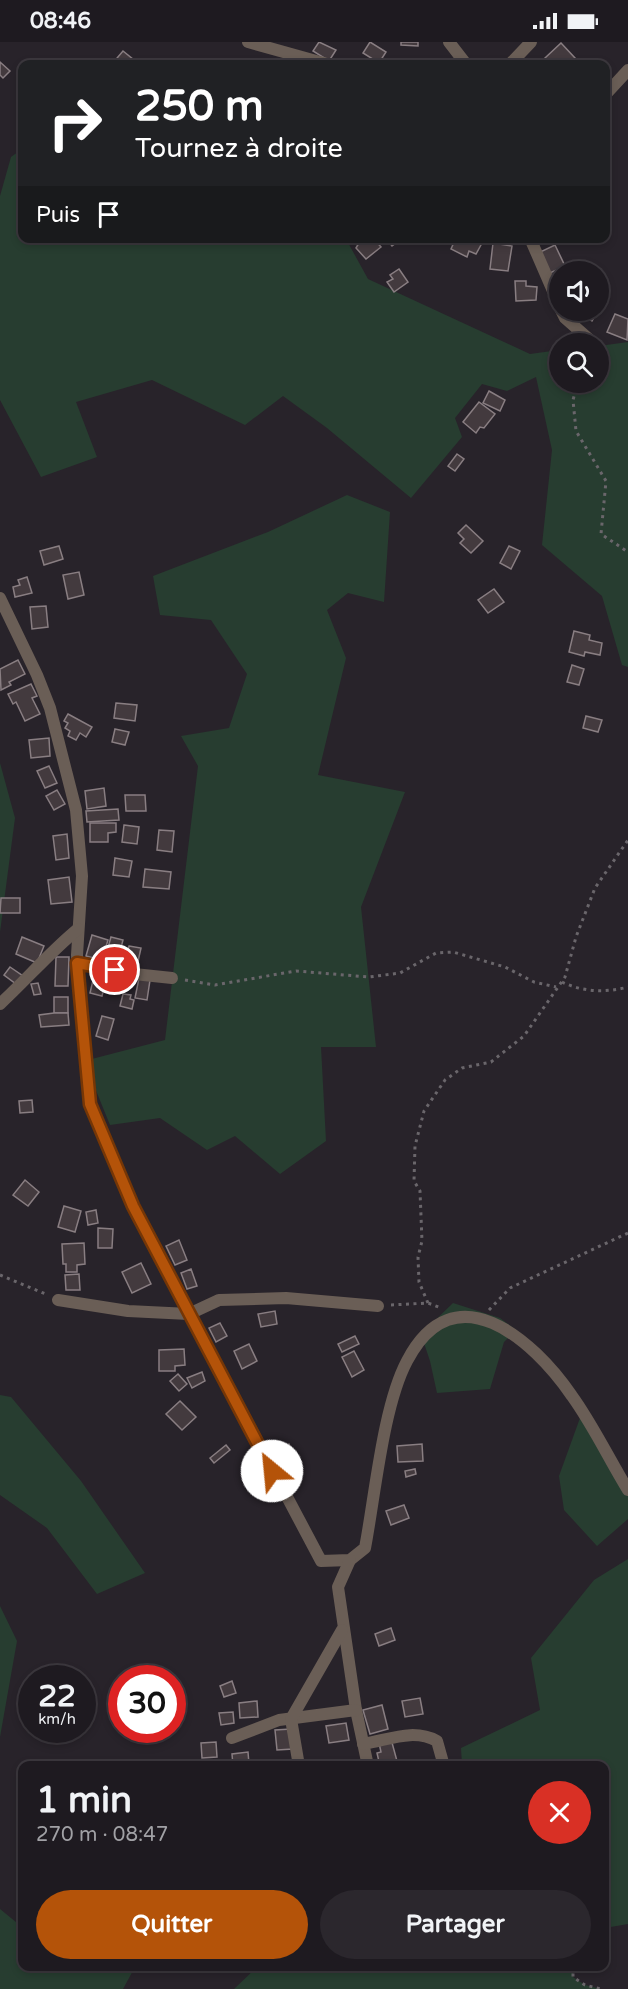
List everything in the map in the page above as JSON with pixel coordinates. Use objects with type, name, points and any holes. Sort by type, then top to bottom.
[{"type":"street","points":[[248,42],[313,60]]},
{"type":"street","points":[[449,42],[463,60]]},
{"type":"street","points":[[514,60],[531,42]]},
{"type":"street","points":[[610,90],[628,70]]},
{"type":"street","points":[[532,243],[549,283]]},
{"type":"street","points":[[568,321],[582,333]]},
{"type":"street","points":[[0,598],[37,675],[63,753],[76,810],[81,858],[77,963],[90,1104],[133,1206],[321,1561],[350,1560]]},
{"type":"street","points":[[0,1004],[36,972],[49,953],[78,929]]},
{"type":"street","points":[[77,963],[134,974],[172,978]]},
{"type":"street","points":[[58,1299],[128,1311],[189,1314],[219,1300],[286,1298],[378,1306]]},
{"type":"street","points":[[368,1761],[342,1630],[338,1587],[350,1560],[365,1548],[397,1385],[407,1360],[429,1332],[448,1319],[462,1315],[482,1317],[506,1328],[535,1352],[572,1395],[628,1490]]},
{"type":"street","points":[[298,1761],[291,1719],[342,1630]]},
{"type":"street","points":[[232,1738],[266,1723],[356,1710]]},
{"type":"street","points":[[363,1744],[412,1734],[427,1736],[437,1741],[443,1761]]},
{"type":"path","points":[[575,393],[573,400],[576,431],[606,481],[601,534],[628,552]]},
{"type":"path","points":[[428,1303],[419,1282],[418,1257],[422,1241],[420,1191],[414,1181],[415,1146],[424,1111],[445,1080],[462,1068],[491,1062],[524,1036],[565,977],[595,888],[628,840]]},
{"type":"path","points":[[172,978],[215,986],[296,971],[369,976],[400,973],[435,953],[453,952],[506,967],[534,982],[556,987]]},
{"type":"path","points":[[561,982],[580,990],[616,990],[628,987]]},
{"type":"path","points":[[482,1317],[510,1288],[628,1233]]},
{"type":"path","points":[[0,1275],[58,1299]]},
{"type":"path","points":[[378,1306],[428,1303],[462,1315]]},
{"type":"path","points":[[573,1971],[573,1977],[585,1985],[601,1989]]},
{"type":"green space","points":[[18,152],[18,243],[348,243],[368,279],[530,354],[549,351],[549,393],[609,393],[609,345],[628,342],[628,667],[622,665],[602,596],[542,545],[552,450],[536,377],[507,391],[482,384],[455,418],[462,437],[411,498],[327,428],[283,396],[245,425],[152,380],[76,402],[97,457],[41,477],[0,400],[0,196],[11,157]]},
{"type":"green space","points":[[347,495],[390,512],[384,602],[348,593],[327,610],[346,658],[318,775],[405,792],[361,907],[376,1047],[321,1047],[326,1141],[280,1174],[235,1136],[207,1150],[160,1118],[110,1125],[84,1061],[165,1040],[198,766],[181,736],[229,728],[247,674],[211,620],[160,615],[153,576],[268,532]]},
{"type":"green space","points":[[0,763],[15,818],[0,932]]},
{"type":"green space","points":[[453,1303],[500,1318],[516,1330],[504,1342],[490,1389],[437,1393],[421,1334]]},
{"type":"green space","points":[[0,1395],[11,1397],[81,1481],[145,1573],[97,1594],[47,1528],[0,1495]]},
{"type":"green space","points":[[584,1407],[628,1487],[628,1519],[597,1546],[564,1510],[559,1476]]},
{"type":"green space","points":[[628,1559],[628,1924],[609,1927],[609,1761],[462,1761],[461,1748],[540,1710],[531,1658],[594,1580]]},
{"type":"green space","points":[[0,1606],[17,1641],[0,1737]]},
{"type":"green space","points":[[0,1909],[18,1924],[18,1971],[133,1971],[123,1989],[0,1989]]},
{"type":"green space","points":[[253,1971],[573,1971],[573,1977],[585,1985],[601,1989],[234,1989]]},
{"type":"building","points":[[319,42],[336,50],[330,60],[313,51]]},
{"type":"building","points":[[370,42],[386,52],[381,60],[374,60],[363,53]]},
{"type":"building","points":[[401,42],[418,42],[418,46],[401,45]]},
{"type":"building","points":[[561,43],[575,58],[573,60],[547,60],[545,58]]},
{"type":"building","points":[[123,51],[134,60],[115,60]]},
{"type":"building","points":[[0,62],[10,71],[3,78],[0,75]]},
{"type":"building","points":[[359,243],[377,243],[381,247],[366,259],[356,248]]},
{"type":"building","points":[[454,243],[482,243],[476,254],[469,251],[467,257],[451,249]]},
{"type":"building","points":[[493,243],[512,246],[508,271],[490,269]]},
{"type":"building","points":[[555,245],[563,261],[549,261],[548,274],[538,253]]},
{"type":"building","points":[[399,269],[408,282],[394,292],[387,282],[393,279],[390,275]]},
{"type":"building","points":[[515,281],[526,281],[526,286],[537,287],[536,300],[516,301]]},
{"type":"building","points":[[615,314],[628,319],[627,340],[607,332]]},
{"type":"building","points":[[489,391],[505,400],[500,411],[483,403]]},
{"type":"building","points":[[479,402],[495,414],[484,428],[480,427],[476,433],[463,422]]},
{"type":"building","points":[[457,454],[464,459],[455,471],[448,466]]},
{"type":"building","points":[[466,525],[483,541],[471,553],[460,543],[464,539],[458,533]]},
{"type":"building","points":[[59,546],[63,559],[44,565],[40,551]]},
{"type":"building","points":[[509,546],[520,551],[511,569],[500,563]]},
{"type":"building","points":[[79,572],[84,595],[68,599],[63,575]]},
{"type":"building","points":[[27,577],[32,593],[15,597],[13,587],[20,585],[18,580]]},
{"type":"building","points":[[494,589],[504,602],[488,613],[478,600]]},
{"type":"building","points":[[46,606],[48,627],[32,629],[30,607]]},
{"type":"building","points":[[574,631],[590,635],[589,640],[602,643],[600,655],[585,652],[584,656],[569,652]]},
{"type":"building","points":[[18,660],[25,674],[9,682],[11,685],[1,690],[0,669]]},
{"type":"building","points":[[572,665],[584,669],[579,685],[567,682]]},
{"type":"building","points":[[31,684],[37,696],[32,698],[40,714],[25,721],[16,702],[13,704],[8,694]]},
{"type":"building","points":[[116,703],[137,705],[135,721],[114,718]]},
{"type":"building","points":[[68,714],[92,727],[86,737],[80,733],[76,740],[68,736],[70,731],[65,728],[68,723],[64,721]]},
{"type":"building","points":[[586,716],[602,720],[598,732],[583,728]]},
{"type":"building","points":[[115,729],[129,732],[125,745],[112,742]]},
{"type":"building","points":[[49,738],[50,756],[31,758],[29,740]]},
{"type":"building","points":[[49,766],[57,783],[45,788],[37,771]]},
{"type":"building","points":[[104,788],[106,806],[87,809],[85,791]]},
{"type":"building","points":[[57,790],[65,804],[54,810],[46,796]]},
{"type":"building","points":[[125,795],[145,795],[146,811],[126,811]]},
{"type":"building","points":[[118,809],[119,820],[87,822],[86,811]]},
{"type":"building","points":[[90,823],[116,823],[116,832],[108,833],[108,842],[90,842]]},
{"type":"building","points":[[124,825],[139,827],[137,844],[122,842]]},
{"type":"building","points":[[159,830],[174,831],[172,852],[157,850]]},
{"type":"building","points":[[67,834],[69,858],[56,860],[53,836]]},
{"type":"building","points":[[115,858],[132,861],[129,877],[113,875]]},
{"type":"building","points":[[145,869],[171,872],[169,889],[143,887]]},
{"type":"building","points":[[69,877],[72,902],[51,904],[48,880]]},
{"type":"building","points":[[1,898],[20,898],[20,913],[0,913]]},
{"type":"building","points":[[92,935],[108,940],[102,960],[86,956]]},
{"type":"building","points":[[22,937],[44,946],[37,963],[16,954]]},
{"type":"building","points":[[111,937],[123,940],[119,955],[107,951]]},
{"type":"building","points":[[129,946],[141,948],[137,966],[125,964]]},
{"type":"building","points":[[56,957],[69,957],[68,986],[55,986]]},
{"type":"building","points":[[10,967],[23,976],[16,984],[4,975]]},
{"type":"building","points":[[95,972],[107,976],[102,996],[90,993]]},
{"type":"building","points":[[139,978],[150,980],[147,1000],[135,998]]},
{"type":"building","points":[[38,983],[41,994],[34,995],[31,984]]},
{"type":"building","points":[[123,994],[131,995],[130,999],[134,1000],[132,1009],[120,1006]]},
{"type":"building","points":[[54,997],[68,997],[68,1013],[54,1013]]},
{"type":"building","points":[[68,1013],[69,1025],[41,1027],[39,1015]]},
{"type":"building","points":[[102,1016],[114,1019],[108,1040],[96,1036]]},
{"type":"building","points":[[32,1100],[33,1112],[20,1113],[19,1101]]},
{"type":"building","points":[[25,1180],[39,1192],[28,1206],[13,1195]]},
{"type":"building","points":[[64,1206],[81,1211],[75,1232],[58,1227]]},
{"type":"building","points":[[96,1210],[98,1223],[88,1225],[86,1212]]},
{"type":"building","points":[[98,1228],[113,1229],[112,1248],[98,1248]]},
{"type":"building","points":[[179,1240],[187,1260],[175,1265],[166,1246]]},
{"type":"building","points":[[84,1243],[85,1264],[77,1265],[77,1272],[66,1272],[66,1264],[63,1264],[62,1244]]},
{"type":"building","points":[[141,1263],[151,1284],[132,1293],[122,1272]]},
{"type":"building","points":[[191,1269],[197,1286],[187,1289],[181,1273]]},
{"type":"building","points":[[79,1274],[80,1290],[66,1290],[65,1275]]},
{"type":"building","points":[[275,1311],[277,1324],[261,1327],[258,1314]]},
{"type":"building","points":[[220,1323],[227,1336],[216,1342],[209,1328]]},
{"type":"building","points":[[355,1336],[359,1344],[342,1352],[338,1344]]},
{"type":"building","points":[[249,1344],[257,1361],[242,1369],[234,1351]]},
{"type":"building","points":[[184,1349],[185,1365],[175,1366],[175,1371],[159,1371],[159,1350]]},
{"type":"building","points":[[354,1351],[364,1370],[352,1377],[342,1357]]},
{"type":"building","points":[[202,1372],[205,1381],[192,1388],[187,1378]]},
{"type":"building","points":[[178,1374],[187,1384],[179,1391],[170,1381]]},
{"type":"building","points":[[180,1401],[196,1417],[182,1430],[166,1414]]},
{"type":"building","points":[[289,1444],[298,1462],[284,1468],[275,1450]]},
{"type":"building","points":[[422,1444],[423,1461],[398,1462],[397,1446]]},
{"type":"building","points":[[226,1445],[230,1450],[214,1463],[210,1458]]},
{"type":"building","points":[[415,1469],[416,1474],[406,1477],[405,1471]]},
{"type":"building","points":[[404,1505],[409,1518],[391,1525],[386,1511]]},
{"type":"building","points":[[391,1628],[395,1640],[379,1646],[375,1634]]},
{"type":"building","points":[[232,1681],[236,1693],[224,1697],[220,1686]]},
{"type":"building","points":[[420,1698],[423,1714],[405,1717],[402,1701]]},
{"type":"building","points":[[257,1701],[258,1717],[240,1718],[239,1703]]},
{"type":"building","points":[[382,1705],[388,1729],[370,1734],[363,1710]]},
{"type":"building","points":[[233,1712],[234,1723],[221,1725],[219,1713]]},
{"type":"building","points":[[346,1723],[349,1740],[329,1743],[326,1726]]},
{"type":"building","points":[[291,1729],[293,1749],[277,1750],[275,1730]]},
{"type":"building","points":[[391,1739],[397,1761],[379,1761],[377,1753],[381,1752],[379,1743]]},
{"type":"building","points":[[216,1742],[217,1757],[202,1758],[201,1743]]},
{"type":"building","points":[[248,1752],[249,1761],[233,1761],[232,1754]]},
{"type":"route","points":[[115,970],[77,963],[90,1104],[133,1206],[272,1471]]}]
